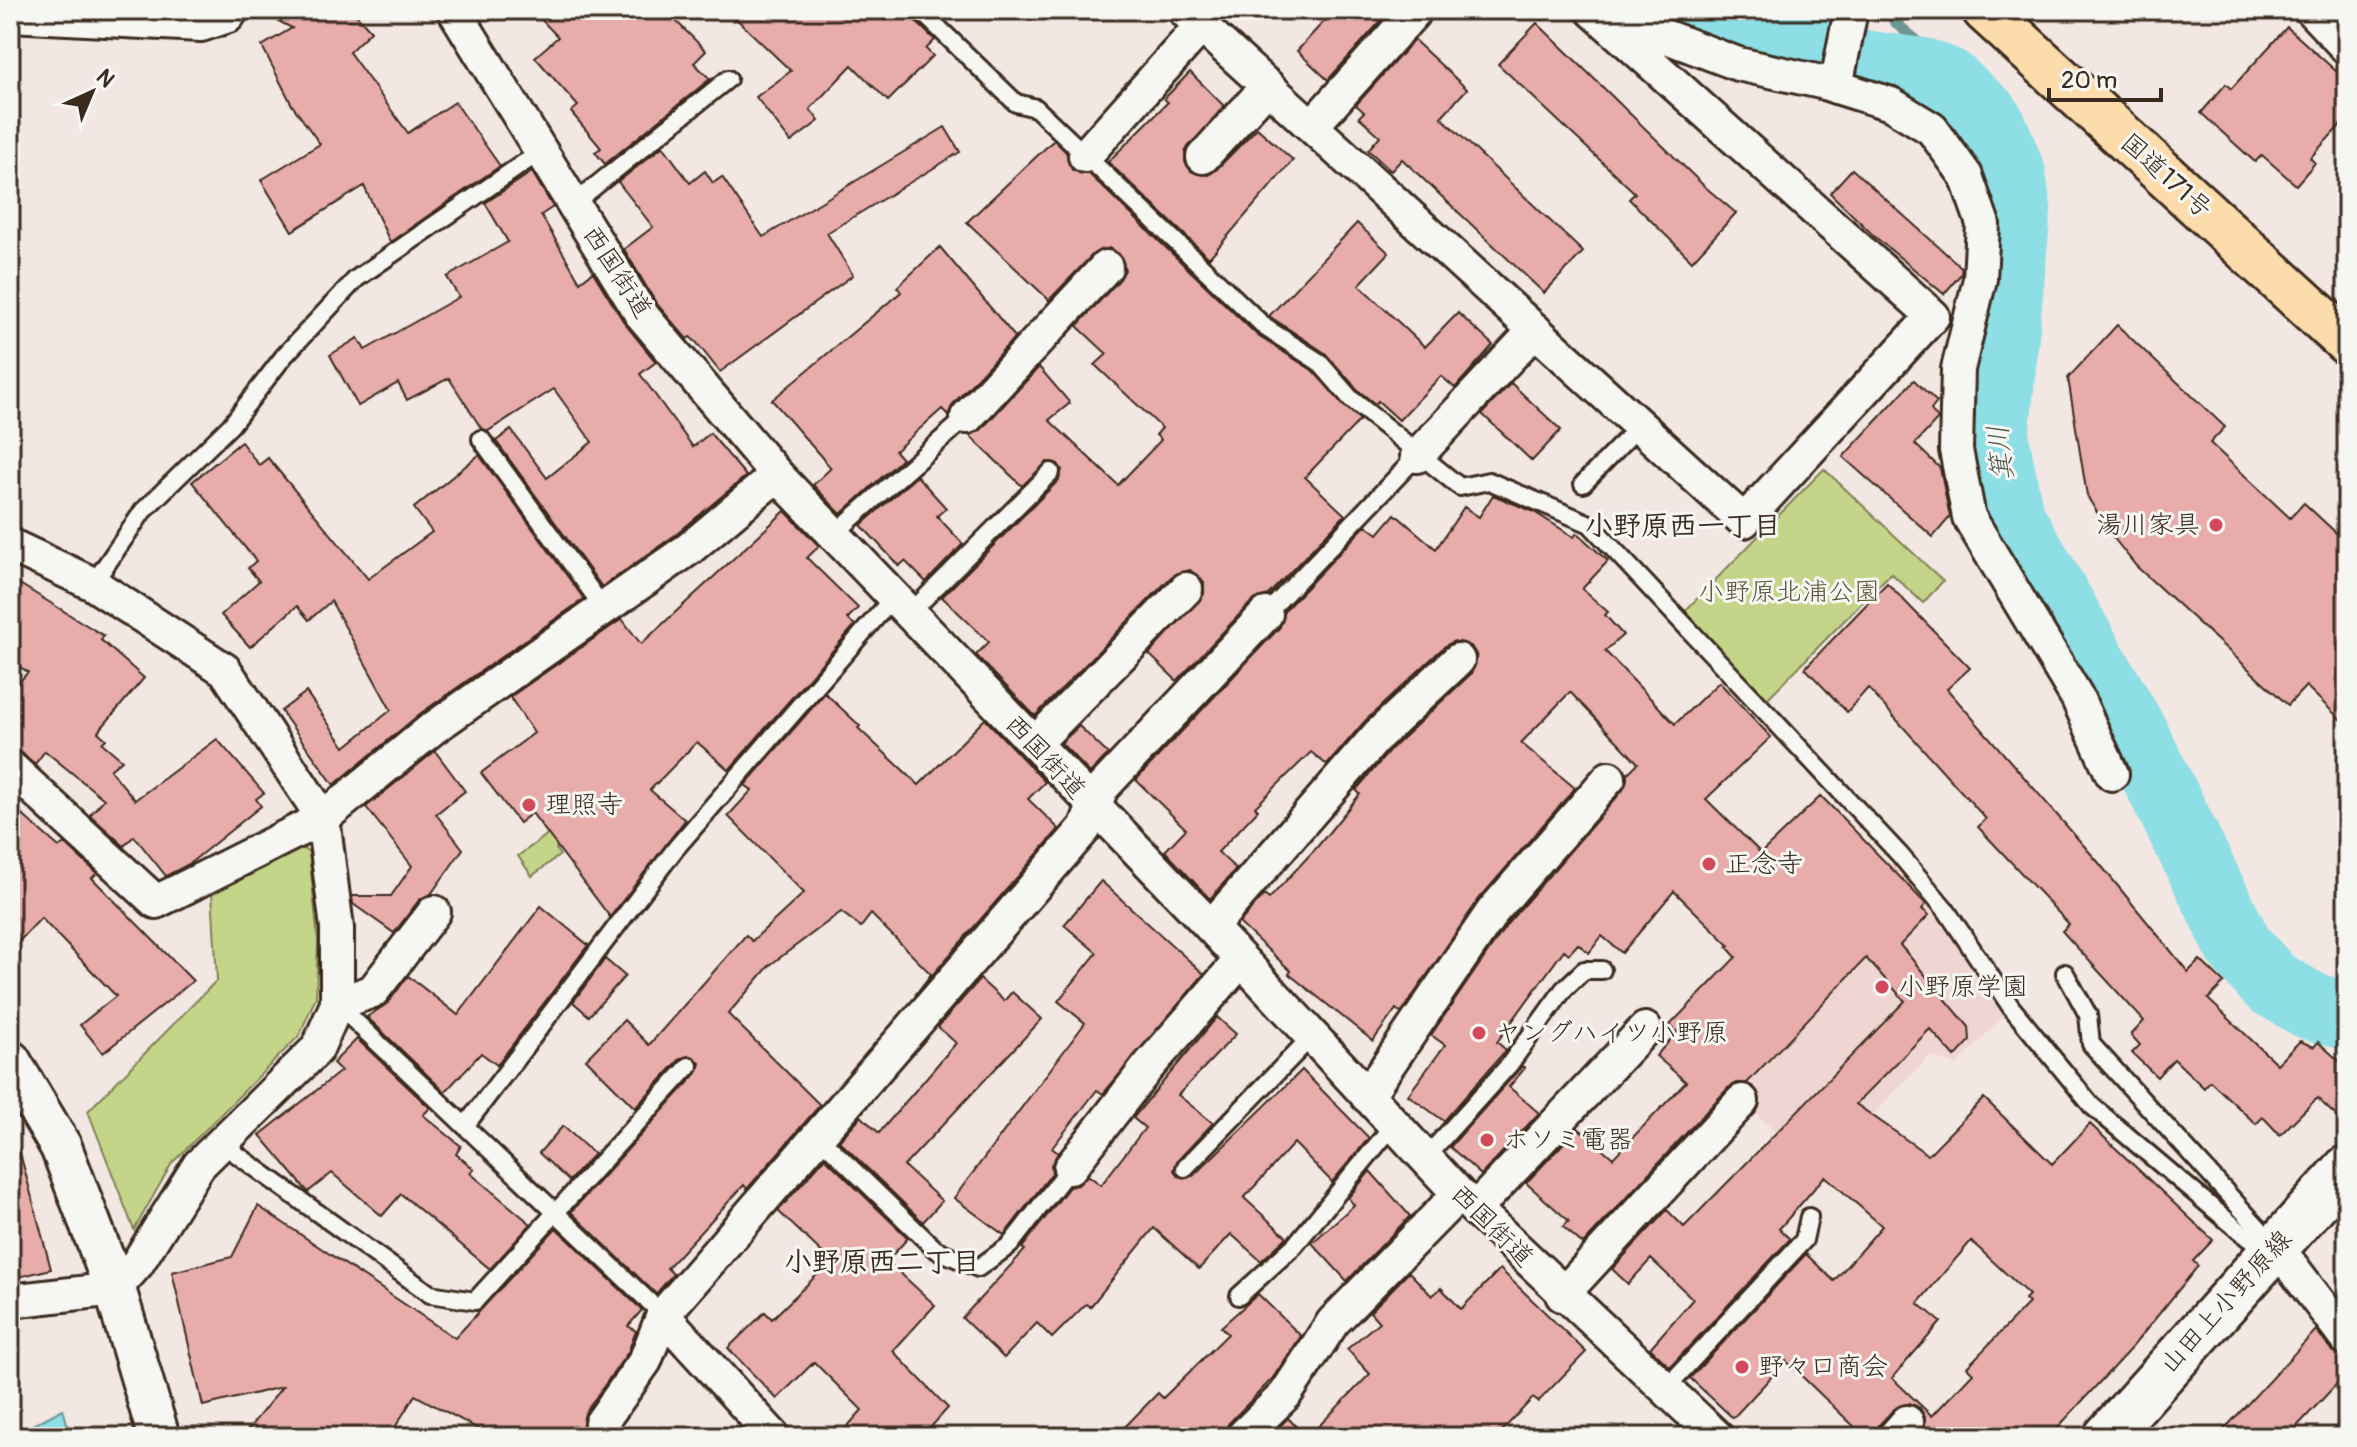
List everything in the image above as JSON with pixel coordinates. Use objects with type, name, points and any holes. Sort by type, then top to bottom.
[{"type":"highway","name":"国道171号","points":[[1985,10],[2347,342]]},
{"type":"main road","name":"山田上小野原線","points":[[2106,1437],[2262,1242],[2347,1168]]},
{"type":"street","points":[[10,15],[201,25],[228,16],[232,10]]},
{"type":"street","points":[[1312,126],[1416,10]]},
{"type":"street","points":[[2311,10],[2347,48]]},
{"type":"street","name":"西国街道","points":[[457,11],[641,314],[777,475],[900,607],[1035,743],[1092,808],[1211,927],[1467,1202],[1562,1295],[1717,1437]]},
{"type":"street","points":[[1836,87],[1851,12]]},
{"type":"street","points":[[1085,156],[1193,18],[1744,521],[1933,316],[1600,16]]},
{"type":"street","points":[[1600,16],[1651,31],[1738,64],[1836,87],[1891,104],[1932,129],[1966,176],[1983,224],[1980,279],[1958,369],[1956,450],[1969,517],[2077,697],[2112,774]]},
{"type":"street","points":[[1203,157],[1268,86]]},
{"type":"street","points":[[967,417],[1106,267]]},
{"type":"street","points":[[1417,456],[1535,330]]},
{"type":"street","points":[[10,767],[156,902],[323,818],[432,729],[690,548],[777,475]]},
{"type":"street","points":[[10,545],[93,584],[225,670],[323,818],[337,928],[337,1004],[317,1049],[199,1165],[137,1264],[115,1289],[10,1301]]},
{"type":"street","points":[[1035,743],[1186,589]]},
{"type":"street","points":[[600,1437],[601,1423],[645,1361],[663,1315],[1085,828],[1102,788],[1266,614]]},
{"type":"street","points":[[1211,927],[1378,735],[1458,660]]},
{"type":"street","points":[[1367,1096],[1493,911],[1609,778]]},
{"type":"street","points":[[337,1004],[373,991],[434,912]]},
{"type":"street","points":[[1070,1168],[1147,1068],[1241,960]]},
{"type":"street","points":[[1242,1437],[1285,1395],[1333,1322],[1467,1202],[1645,1029]]},
{"type":"street","points":[[10,1061],[61,1147],[115,1289],[159,1437]]},
{"type":"street","points":[[1562,1295],[1742,1101]]},
{"type":"street","points":[[2262,1242],[2347,1339]]},
{"type":"street","points":[[663,1315],[774,1437]]},
{"type":"lane","points":[[920,10],[1016,103],[1036,108],[1266,328],[1319,362],[1351,399],[1417,456],[1460,487],[1489,481],[1590,524],[1900,855],[1946,910],[2011,1007],[2092,1106],[2262,1242]]},
{"type":"lane","points":[[573,204],[728,79]]},
{"type":"lane","points":[[93,584],[143,511],[231,425],[284,356],[356,279],[541,151]]},
{"type":"lane","points":[[833,535],[967,417]]},
{"type":"lane","points":[[1583,484],[1640,425]]},
{"type":"lane","points":[[481,439],[605,610]]},
{"type":"lane","points":[[1266,614],[1417,456]]},
{"type":"lane","points":[[465,1126],[676,848],[900,607],[1051,472]]},
{"type":"lane","points":[[1425,1158],[1509,1065],[1564,989],[1584,970],[1602,970]]},
{"type":"lane","points":[[2065,973],[2088,1015],[2091,1044],[2262,1242]]},
{"type":"lane","points":[[337,1004],[663,1315]]},
{"type":"lane","points":[[1185,1168],[1312,1036]]},
{"type":"lane","points":[[221,1143],[430,1294],[475,1301],[689,1066]]},
{"type":"lane","points":[[1239,1296],[1295,1245],[1394,1124]]},
{"type":"lane","points":[[818,1136],[935,1249],[978,1268],[1010,1245],[1070,1168]]},
{"type":"lane","points":[[1665,1389],[1804,1240],[1809,1217]]},
{"type":"shaded area","name":"小野原学園","points":[[1895,859],[1940,911],[2007,1012],[1956,1066],[1930,1055],[1827,1163],[1778,1135],[1701,1062]]},
{"type":"green space","name":"小野原北浦公園","points":[[1824,469],[1943,581],[1923,603],[1891,573],[1766,700],[1685,611]]},
{"type":"green space","points":[[573,816],[583,829],[556,849],[560,855],[532,876],[518,856]]},
{"type":"green space","points":[[295,845],[309,852],[318,941],[316,997],[299,1036],[172,1163],[134,1230],[88,1111],[217,980],[212,892]]},
{"type":"water","points":[[63,1409],[71,1437],[10,1437]]},
{"type":"building","points":[[257,10],[352,10],[371,31],[349,52],[408,133],[455,102],[500,166],[390,242],[364,186],[292,231],[261,180],[320,144],[292,105],[262,46],[292,28]]},
{"type":"building","points":[[532,10],[665,10],[706,51],[694,63],[710,79],[605,164],[595,152],[601,148],[571,112],[578,106],[535,57],[558,37]]},
{"type":"building","points":[[727,10],[909,10],[912,18],[935,40],[926,49],[933,56],[888,101],[852,65],[810,109],[819,121],[791,142],[756,97],[791,71]]},
{"type":"building","points":[[1334,10],[1382,10],[1387,14],[1328,80],[1297,51]]},
{"type":"building","points":[[1537,23],[1704,186],[1736,213],[1692,261],[1629,199],[1635,193],[1498,64]]},
{"type":"building","points":[[2287,27],[2347,81],[2347,118],[2310,158],[2315,163],[2296,185],[2262,155],[2255,162],[2201,113],[2226,84],[2231,89]]},
{"type":"building","points":[[1414,40],[1467,89],[1441,117],[1583,252],[1544,293],[1402,159],[1391,171],[1368,150],[1380,136],[1359,117],[1364,112],[1356,105]]},
{"type":"building","points":[[1190,72],[1224,106],[1185,152],[1185,162],[1191,171],[1208,175],[1216,170],[1257,128],[1293,160],[1209,258],[1108,162],[1168,102],[1164,99]]},
{"type":"building","points":[[945,127],[960,152],[827,233],[853,275],[720,372],[696,342],[690,337],[687,339],[656,303],[624,249],[653,227],[618,182],[663,146],[690,183],[705,171],[713,183],[722,177],[763,237]]},
{"type":"building","points":[[1054,140],[1066,152],[1072,170],[1089,174],[1258,336],[1312,370],[1360,420],[1305,477],[1345,515],[1268,595],[1252,601],[1177,681],[1149,654],[1204,594],[1204,583],[1190,570],[1172,576],[1035,716],[976,655],[989,642],[942,597],[1059,480],[1062,470],[1058,464],[1047,462],[1022,486],[969,435],[981,430],[1039,367],[1070,403],[1049,420],[1118,485],[1161,440],[1156,435],[1162,428],[1095,365],[1107,354],[1077,326],[1120,279],[1125,270],[1119,254],[1109,248],[1093,254],[1049,300],[967,222]]},
{"type":"building","points":[[1852,169],[1962,268],[1961,274],[1944,294],[1874,236],[1830,193]]},
{"type":"building","points":[[532,172],[553,207],[541,215],[580,282],[593,272],[625,324],[656,362],[640,374],[693,447],[710,433],[746,476],[678,533],[602,587],[496,441],[511,430],[547,478],[592,442],[554,389],[488,431],[481,428],[449,378],[407,400],[398,383],[358,406],[330,355],[358,338],[365,350],[459,297],[447,277],[508,242],[485,203]]},
{"type":"building","points":[[1357,223],[1389,253],[1359,285],[1425,347],[1458,313],[1493,345],[1455,388],[1441,376],[1399,420],[1378,401],[1375,404],[1359,391],[1325,353],[1269,316]]},
{"type":"building","points":[[940,247],[1015,337],[953,404],[948,415],[942,409],[895,451],[902,459],[841,514],[813,485],[831,468],[772,400],[901,292],[897,287]]},
{"type":"building","name":"湯川家具","points":[[2117,325],[2225,427],[2210,443],[2290,518],[2304,503],[2347,543],[2347,726],[2306,686],[2288,705],[2136,566],[2109,532],[2087,496],[2068,378]]},
{"type":"building","points":[[1914,380],[1937,402],[1931,410],[1938,419],[1915,444],[1940,468],[1950,517],[1933,537],[1843,457]]},
{"type":"building","points":[[1511,383],[1561,430],[1532,461],[1482,414]]},
{"type":"building","points":[[241,442],[259,465],[268,458],[368,579],[432,532],[414,508],[479,455],[584,599],[421,713],[334,785],[281,711],[306,692],[345,747],[391,710],[331,601],[309,620],[297,606],[250,647],[221,615],[259,581],[248,568],[256,561],[192,482]]},
{"type":"building","points":[[917,476],[946,508],[937,516],[963,544],[926,582],[905,561],[899,566],[861,525]]},
{"type":"building","points":[[1493,495],[1534,512],[1574,537],[1577,533],[1608,561],[1582,589],[1608,612],[1605,615],[1623,635],[1605,651],[1675,724],[1719,682],[1771,737],[1706,799],[1761,853],[1821,796],[1926,904],[1922,909],[1929,915],[1900,945],[1969,1027],[1970,1041],[1955,1057],[1930,1029],[1856,1104],[1928,1155],[1984,1098],[2052,1164],[2090,1124],[2213,1240],[2193,1261],[2198,1266],[2133,1346],[2049,1437],[1919,1437],[1925,1426],[1925,1417],[1920,1408],[1910,1403],[1893,1410],[1879,1425],[1876,1437],[1865,1437],[1786,1361],[1733,1418],[1690,1378],[1806,1254],[1834,1281],[1882,1226],[1825,1176],[1779,1229],[1790,1239],[1670,1367],[1650,1348],[1693,1299],[1651,1259],[1628,1284],[1612,1269],[1667,1210],[1684,1227],[1905,1001],[1866,958],[1747,1083],[1737,1083],[1728,1088],[1583,1244],[1563,1227],[1569,1221],[1526,1183],[1578,1128],[1613,1158],[1686,1082],[1656,1056],[1677,1032],[1670,1025],[1736,957],[1727,947],[1729,945],[1674,891],[1622,953],[1602,936],[1589,953],[1578,944],[1569,954],[1564,950],[1497,1042],[1506,1050],[1444,1121],[1408,1095],[1445,1045],[1431,1035],[1508,923],[1623,790],[1627,774],[1638,763],[1570,692],[1521,743],[1575,788],[1479,899],[1401,1013],[1396,1009],[1373,1041],[1289,974],[1291,971],[1239,923],[1264,895],[1269,899],[1318,846],[1360,794],[1356,790],[1392,748],[1471,674],[1477,656],[1471,646],[1454,641],[1445,646],[1365,721],[1327,765],[1311,752],[1255,807],[1258,810],[1218,852],[1236,869],[1210,899],[1165,851],[1186,829],[1136,780],[1280,627],[1284,611],[1366,525],[1378,534],[1395,514],[1436,549],[1464,507],[1479,517]],"holes":[[[1971,1241],[2029,1295],[2025,1299],[2029,1303],[1967,1367],[1973,1373],[1932,1416],[1892,1378],[1941,1322],[1918,1303]]]},
{"type":"building","points":[[785,511],[819,546],[807,558],[858,608],[847,619],[855,625],[729,770],[697,742],[650,790],[685,820],[610,917],[532,813],[519,823],[481,773],[534,733],[510,697],[622,619],[641,644]]},
{"type":"building","points":[[10,578],[104,636],[101,640],[144,678],[98,732],[106,739],[102,743],[122,760],[110,770],[135,800],[217,739],[264,793],[256,799],[261,806],[189,864],[166,876],[134,836],[124,846],[90,815],[104,799],[45,751],[35,764],[22,753],[10,749],[10,693],[28,672],[10,661]]},
{"type":"building","points":[[1887,583],[1970,668],[1947,689],[2099,863],[2188,972],[2200,960],[2224,983],[2208,999],[2277,1064],[2300,1041],[2314,1047],[2318,1042],[2347,1068],[2347,1126],[2317,1098],[2280,1135],[2263,1117],[2256,1124],[2210,1081],[2204,1088],[2174,1059],[2157,1077],[2132,1053],[2140,1045],[2131,1035],[2144,1021],[2062,931],[2069,924],[1978,827],[1986,819],[1868,688],[1847,712],[1805,668]]},
{"type":"building","points":[[825,693],[919,785],[985,719],[1045,782],[1028,799],[1059,829],[915,995],[931,974],[871,914],[861,927],[841,912],[770,965],[728,1014],[820,1105],[747,1189],[744,1185],[667,1268],[673,1274],[656,1294],[571,1212],[697,1073],[700,1063],[692,1056],[681,1058],[635,1108],[586,1059],[624,1020],[649,1045],[746,935],[752,941],[804,893],[728,816],[752,790],[745,785]]},
{"type":"building","points":[[1079,726],[1108,754],[1090,773],[1061,743]]},
{"type":"building","points":[[435,751],[465,791],[436,814],[463,849],[431,894],[419,900],[394,933],[353,904],[352,896],[391,896],[412,866],[366,807]]},
{"type":"building","points":[[10,804],[59,847],[64,843],[97,873],[92,878],[193,981],[103,1053],[80,1025],[116,996],[41,918],[10,951]]},
{"type":"building","points":[[1101,881],[1204,974],[1103,1094],[1097,1090],[1052,1148],[1058,1153],[1051,1165],[1052,1173],[1004,1235],[954,1198],[1085,1023],[1058,1001],[1097,953],[1064,925]]},
{"type":"building","points":[[541,906],[588,945],[497,1065],[481,1053],[445,1092],[367,1017],[388,1003],[408,976],[458,1015]]},
{"type":"building","points":[[605,959],[625,976],[589,1016],[573,1002]]},
{"type":"building","points":[[980,979],[1004,1001],[1012,992],[1042,1019],[904,1166],[942,1201],[923,1222],[839,1141],[861,1116],[879,1133],[956,1043],[938,1027]]},
{"type":"building","points":[[1217,1017],[1236,1034],[1178,1095],[1213,1123],[1177,1161],[1174,1170],[1178,1176],[1193,1176],[1302,1070],[1369,1138],[1332,1182],[1294,1143],[1244,1198],[1287,1237],[1261,1261],[1231,1234],[1199,1269],[1154,1228],[1090,1307],[1086,1304],[1052,1338],[1037,1323],[1004,1358],[962,1318],[1025,1250],[1022,1248],[1069,1187],[1078,1185],[1088,1175],[1101,1185],[1145,1128],[1133,1118]]},
{"type":"building","points":[[357,1039],[430,1108],[423,1115],[461,1146],[456,1154],[474,1169],[470,1173],[531,1224],[490,1269],[401,1194],[382,1216],[332,1173],[308,1192],[260,1135],[341,1071],[333,1063]]},
{"type":"building","name":"ホソミ電器","points":[[1522,1066],[1525,1068],[1509,1087],[1539,1113],[1481,1175],[1450,1147]]},
{"type":"building","points":[[563,1126],[594,1154],[569,1181],[539,1153]]},
{"type":"building","points":[[20,1153],[51,1269],[10,1279],[10,1154]]},
{"type":"building","points":[[825,1158],[908,1238],[887,1261],[935,1305],[893,1351],[948,1408],[922,1437],[838,1437],[862,1410],[814,1362],[777,1399],[728,1348],[765,1312],[772,1319],[831,1261],[778,1211]]},
{"type":"building","points":[[1370,1171],[1410,1216],[1347,1281],[1312,1243],[1354,1205],[1348,1198]]},
{"type":"building","points":[[258,1206],[455,1338],[556,1228],[642,1310],[628,1326],[636,1331],[628,1352],[585,1413],[581,1437],[493,1437],[415,1395],[389,1437],[242,1437],[282,1387],[203,1406],[172,1272],[232,1257]]},
{"type":"building","points":[[1500,1269],[1586,1352],[1538,1402],[1533,1398],[1496,1437],[1308,1437],[1370,1374],[1347,1349],[1379,1322],[1370,1312],[1409,1272],[1432,1296],[1441,1288],[1461,1309]]},
{"type":"building","points":[[1258,1294],[1301,1336],[1272,1379],[1228,1424],[1224,1437],[1115,1437],[1158,1393],[1163,1398],[1228,1334],[1221,1327]]},
{"type":"building","points":[[2316,1330],[2332,1351],[2347,1358],[2347,1373],[2287,1437],[2217,1437]]},
{"type":"building","points":[[1288,1418],[1306,1437],[1269,1437]]},
{"type":"waterway","name":"箕川","points":[[1670,10],[1745,38],[1817,46],[1861,64],[1923,72],[1947,81],[1987,117],[2012,174],[2017,210],[1995,439],[2010,516],[2135,735],[2240,948],[2271,983],[2311,1006],[2347,1016]]},
{"type":"waterway","points":[[1894,21],[1942,62],[1963,93]]},
{"type":"place","name":"湯川家具","points":[[2216,525]]},
{"type":"place","name":"理照寺","points":[[529,805]]},
{"type":"place","name":"正念寺","points":[[1709,864]]},
{"type":"place","name":"小野原学園","points":[[1882,987]]},
{"type":"place","name":"ヤングハイツ小野原","points":[[1479,1033]]},
{"type":"place","name":"ホソミ電器","points":[[1487,1140]]},
{"type":"place","name":"野々口商会","points":[[1742,1367]]},
{"type":"district","name":"小野原西一丁目","points":[[1683,526]]},
{"type":"district","name":"小野原西二丁目","points":[[882,1262]]}]
